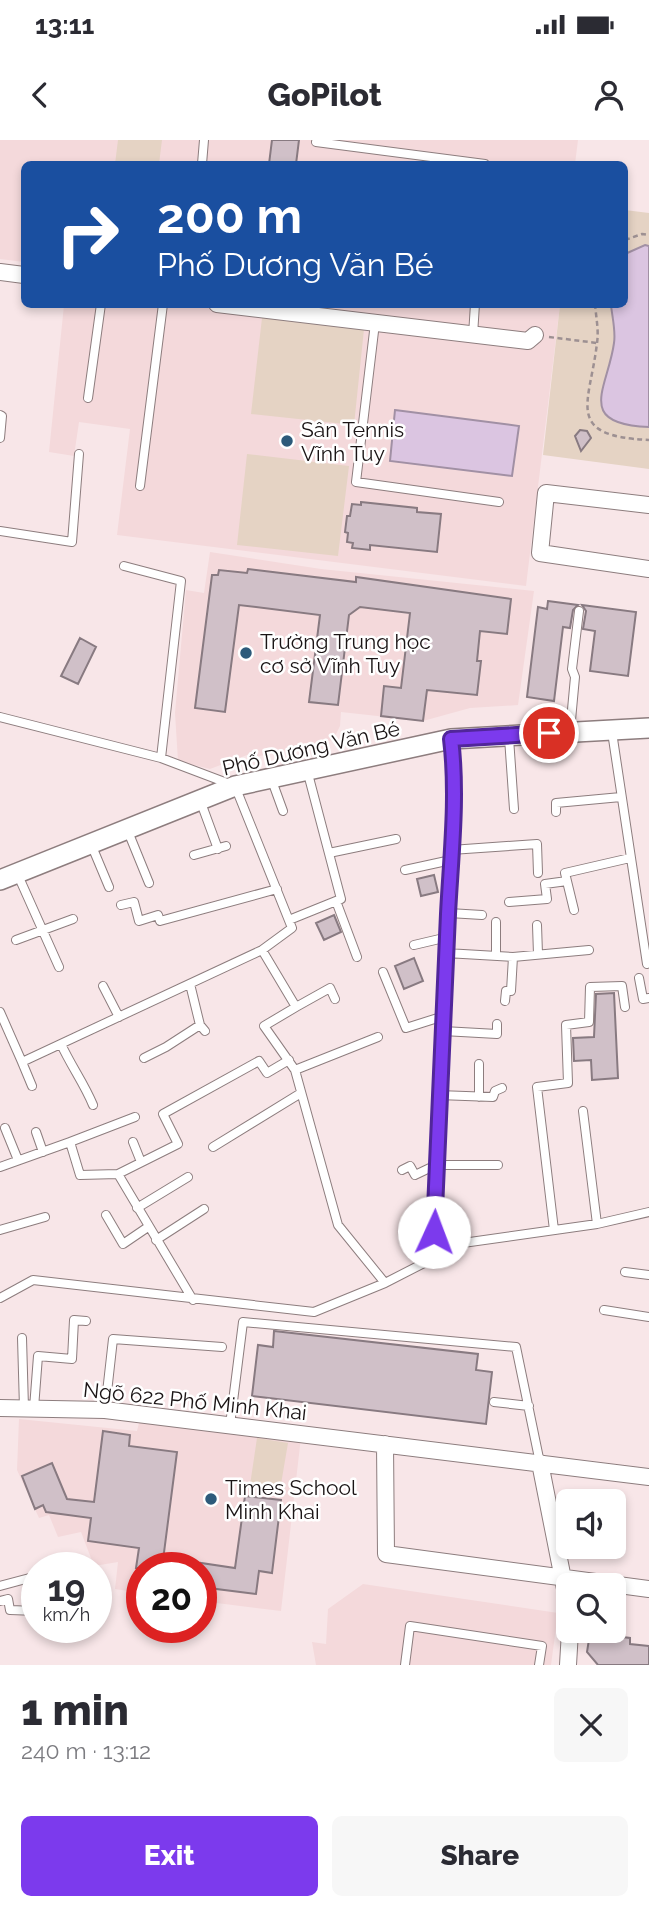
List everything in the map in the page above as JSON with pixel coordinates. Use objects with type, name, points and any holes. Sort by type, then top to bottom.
[{"type":"street","points":[[0,272],[21,275]]},
{"type":"street","points":[[250,308],[528,341],[536,335]]},
{"type":"street","points":[[649,505],[546,493],[540,554],[649,569]]},
{"type":"street","name":"Phố Dương Văn Bé","points":[[8,876],[235,786],[451,739],[649,728]]},
{"type":"street","name":"Ngõ 622 Phố Minh Khai","points":[[0,1408],[105,1410],[649,1477]]},
{"type":"street","points":[[385,1444],[386,1554],[556,1575]]},
{"type":"street","points":[[540,1462],[562,1573]]},
{"type":"street","points":[[626,1586],[649,1589]]},
{"type":"street","points":[[568,1665],[569,1643]]},
{"type":"lane","points":[[202,161],[204,140]]},
{"type":"lane","points":[[316,142],[462,161]]},
{"type":"lane","points":[[88,398],[100,308]]},
{"type":"lane","points":[[139,486],[162,308]]},
{"type":"lane","points":[[473,335],[475,308]]},
{"type":"lane","points":[[376,323],[356,482],[499,502]]},
{"type":"lane","points":[[0,415],[0,438]]},
{"type":"lane","points":[[0,531],[72,542],[79,454]]},
{"type":"lane","points":[[124,565],[181,581],[160,758]]},
{"type":"lane","points":[[570,731],[575,677],[572,669],[579,611]]},
{"type":"lane","points":[[0,717],[160,758],[235,786],[292,928],[262,950],[22,1062]]},
{"type":"lane","points":[[612,730],[647,964]]},
{"type":"lane","points":[[509,735],[514,809]]},
{"type":"lane","points":[[433,1258],[452,850],[454,760],[451,739]]},
{"type":"lane","points":[[289,920],[341,899],[307,770]]},
{"type":"lane","points":[[271,778],[283,811]]},
{"type":"lane","points":[[556,812],[556,803],[621,797]]},
{"type":"lane","points":[[194,855],[222,848],[201,800]]},
{"type":"lane","points":[[127,829],[149,883]]},
{"type":"lane","points":[[329,853],[396,839]]},
{"type":"lane","points":[[91,844],[109,887]]},
{"type":"lane","points":[[452,850],[537,844],[538,873]]},
{"type":"lane","points":[[574,910],[565,873],[630,858]]},
{"type":"lane","points":[[405,870],[451,860]]},
{"type":"lane","points":[[8,876],[41,930],[59,967]]},
{"type":"lane","points":[[509,902],[547,899],[545,884],[567,881]]},
{"type":"lane","points":[[121,905],[134,902],[139,921],[158,915],[160,921],[277,889]]},
{"type":"lane","points":[[336,901],[357,957]]},
{"type":"lane","points":[[449,913],[482,915]]},
{"type":"lane","points":[[16,940],[73,919]]},
{"type":"lane","points":[[496,922],[496,956]]},
{"type":"lane","points":[[537,925],[538,954]]},
{"type":"lane","points":[[414,944],[447,937]]},
{"type":"lane","points":[[262,950],[296,1007]]},
{"type":"lane","points":[[446,953],[513,957],[589,950]]},
{"type":"lane","points":[[506,1001],[506,991],[511,991],[513,957]]},
{"type":"lane","points":[[383,972],[406,1028],[444,1016]]},
{"type":"lane","points":[[639,978],[642,999],[649,998]]},
{"type":"lane","points":[[144,1058],[203,1028],[191,984]]},
{"type":"lane","points":[[103,986],[119,1017]]},
{"type":"lane","points":[[554,1230],[537,1087],[568,1083],[566,1025],[589,1021],[590,987],[622,986],[625,1007]]},
{"type":"lane","points":[[335,999],[330,988],[264,1026],[295,1070],[338,1225],[384,1283]]},
{"type":"lane","points":[[0,1012],[32,1086]]},
{"type":"lane","points":[[443,1031],[497,1034],[497,1024]]},
{"type":"lane","points":[[295,1070],[378,1037]]},
{"type":"lane","points":[[61,1044],[76,1075],[83,1079],[93,1105]]},
{"type":"lane","points":[[70,1142],[80,1175],[118,1174],[178,1144],[163,1114],[259,1061],[267,1073],[289,1060]]},
{"type":"lane","points":[[479,1063],[479,1097]]},
{"type":"lane","points":[[439,1095],[493,1097],[495,1091],[502,1088]]},
{"type":"lane","points":[[213,1147],[301,1093]]},
{"type":"lane","points":[[583,1111],[597,1224]]},
{"type":"lane","points":[[0,1167],[135,1116]]},
{"type":"lane","points":[[5,1128],[18,1160]]},
{"type":"lane","points":[[36,1132],[43,1152]]},
{"type":"lane","points":[[133,1142],[141,1163]]},
{"type":"lane","points":[[402,1170],[410,1166],[415,1175],[436,1165],[498,1165]]},
{"type":"lane","points":[[118,1174],[192,1300]]},
{"type":"lane","points":[[137,1208],[188,1177]]},
{"type":"lane","points":[[156,1240],[204,1209]]},
{"type":"lane","points":[[0,1298],[33,1280],[314,1312],[384,1283],[463,1242],[597,1224],[649,1213]]},
{"type":"lane","points":[[106,1215],[123,1244],[148,1227]]},
{"type":"lane","points":[[0,1230],[45,1217]]},
{"type":"lane","points":[[625,1272],[649,1275]]},
{"type":"lane","points":[[604,1310],[649,1317]]},
{"type":"lane","points":[[29,1408],[38,1356],[72,1359],[74,1320],[86,1321]]},
{"type":"lane","points":[[230,1425],[243,1322],[516,1348],[540,1462]]},
{"type":"lane","points":[[22,1338],[29,1408]]},
{"type":"lane","points":[[105,1410],[113,1339],[222,1347]]},
{"type":"lane","points":[[494,1402],[529,1406]]},
{"type":"lane","points":[[0,1586],[21,1580]]},
{"type":"lane","points":[[0,1601],[8,1599],[10,1610],[21,1610]]},
{"type":"lane","points":[[405,1665],[410,1626],[542,1646],[539,1665]]},
{"type":"path","points":[[628,239],[642,234],[649,236]]},
{"type":"path","points":[[595,308],[597,343],[586,402],[590,419],[601,432],[612,437],[649,440]]},
{"type":"path","points":[[536,335],[597,343]]},
{"type":"shaded area","points":[[0,140],[578,140],[575,161],[21,161],[21,262],[0,259]]},
{"type":"shaded area","points":[[118,140],[162,140],[159,161],[115,161]]},
{"type":"shaded area","points":[[628,210],[649,213],[649,469],[543,455],[560,308],[628,308]]},
{"type":"shaded area","points":[[645,245],[649,246],[649,427],[611,419],[603,411],[601,401],[614,338],[611,308],[628,308],[628,253]]},
{"type":"shaded area","points":[[64,308],[560,308],[526,586],[117,535],[130,429],[79,422],[74,456],[49,452]]},
{"type":"shaded area","points":[[262,318],[364,329],[354,425],[251,414]]},
{"type":"shaded area","points":[[395,410],[519,426],[512,476],[390,461]]},
{"type":"shaded area","points":[[247,454],[349,466],[338,556],[237,545]]},
{"type":"shaded area","points":[[210,552],[321,569],[534,591],[518,705],[470,708],[423,721],[341,712],[340,726],[333,740],[255,757],[247,755],[210,769],[178,761],[175,713],[186,590],[204,593]]},
{"type":"shaded area","name":"Times School Minh Khai","points":[[19,1419],[137,1431],[140,1419],[301,1437],[281,1611],[217,1603],[217,1552],[126,1552],[126,1591],[115,1589],[118,1562],[112,1563],[112,1552],[89,1552],[81,1532],[58,1537],[49,1515],[39,1518],[17,1470]]},
{"type":"shaded area","points":[[257,1438],[288,1443],[280,1490],[250,1485]]},
{"type":"shaded area","points":[[363,1584],[556,1613],[551,1665],[316,1665],[312,1642],[326,1644],[328,1609]]},
{"type":"building","points":[[272,140],[299,140],[296,161],[269,161]]},
{"type":"building","points":[[580,430],[587,431],[591,438],[581,451],[575,436]]},
{"type":"building","points":[[361,502],[417,508],[417,512],[441,514],[437,552],[370,545],[370,550],[352,548],[353,543],[347,542],[348,533],[345,532],[347,516],[350,516],[352,504],[361,505]]},
{"type":"building","points":[[248,569],[356,582],[356,577],[511,599],[507,634],[480,631],[477,661],[481,661],[477,695],[427,690],[423,721],[381,716],[384,686],[401,688],[410,613],[360,607],[349,615],[338,705],[309,702],[320,615],[239,605],[225,712],[195,708],[212,575],[218,575],[219,570],[247,573]]},
{"type":"building","points":[[548,601],[578,605],[573,610],[570,628],[563,627],[554,701],[527,697],[538,607],[547,609]]},
{"type":"building","points":[[582,605],[636,612],[628,676],[590,671],[595,631],[583,629],[586,611]]},
{"type":"building","points":[[80,638],[96,647],[78,684],[61,676]]},
{"type":"building","points":[[434,875],[438,892],[421,896],[417,879]]},
{"type":"building","points":[[334,915],[341,932],[324,940],[316,923]]},
{"type":"building","points":[[414,958],[423,981],[404,989],[395,966]]},
{"type":"building","points":[[614,993],[618,1078],[592,1080],[591,1060],[574,1061],[573,1038],[594,1037],[596,994]]},
{"type":"building","points":[[274,1331],[478,1354],[476,1370],[492,1372],[486,1424],[252,1396],[258,1345],[273,1347]]},
{"type":"building","points":[[103,1431],[130,1435],[129,1446],[177,1452],[164,1552],[138,1552],[139,1548],[88,1541],[91,1518],[46,1512],[43,1505],[35,1509],[22,1476],[52,1463],[67,1499],[94,1502]]},
{"type":"building","points":[[245,1496],[281,1500],[272,1573],[259,1571],[256,1594],[217,1589],[217,1565],[235,1568]]},
{"type":"building","points":[[626,1638],[630,1638],[630,1644],[649,1646],[649,1665],[598,1665],[587,1652],[588,1643],[626,1643]]},
{"type":"place","name":"Sân Tennis Vĩnh Tuy","points":[[287,441]]},
{"type":"place","name":"Trường Trung học cơ sở Vĩnh Tuy","points":[[246,653]]},
{"type":"place","name":"Times School Minh Khai","points":[[211,1499]]},
{"type":"route","points":[[434,1232],[452,844],[454,760],[451,739],[549,733]]}]
